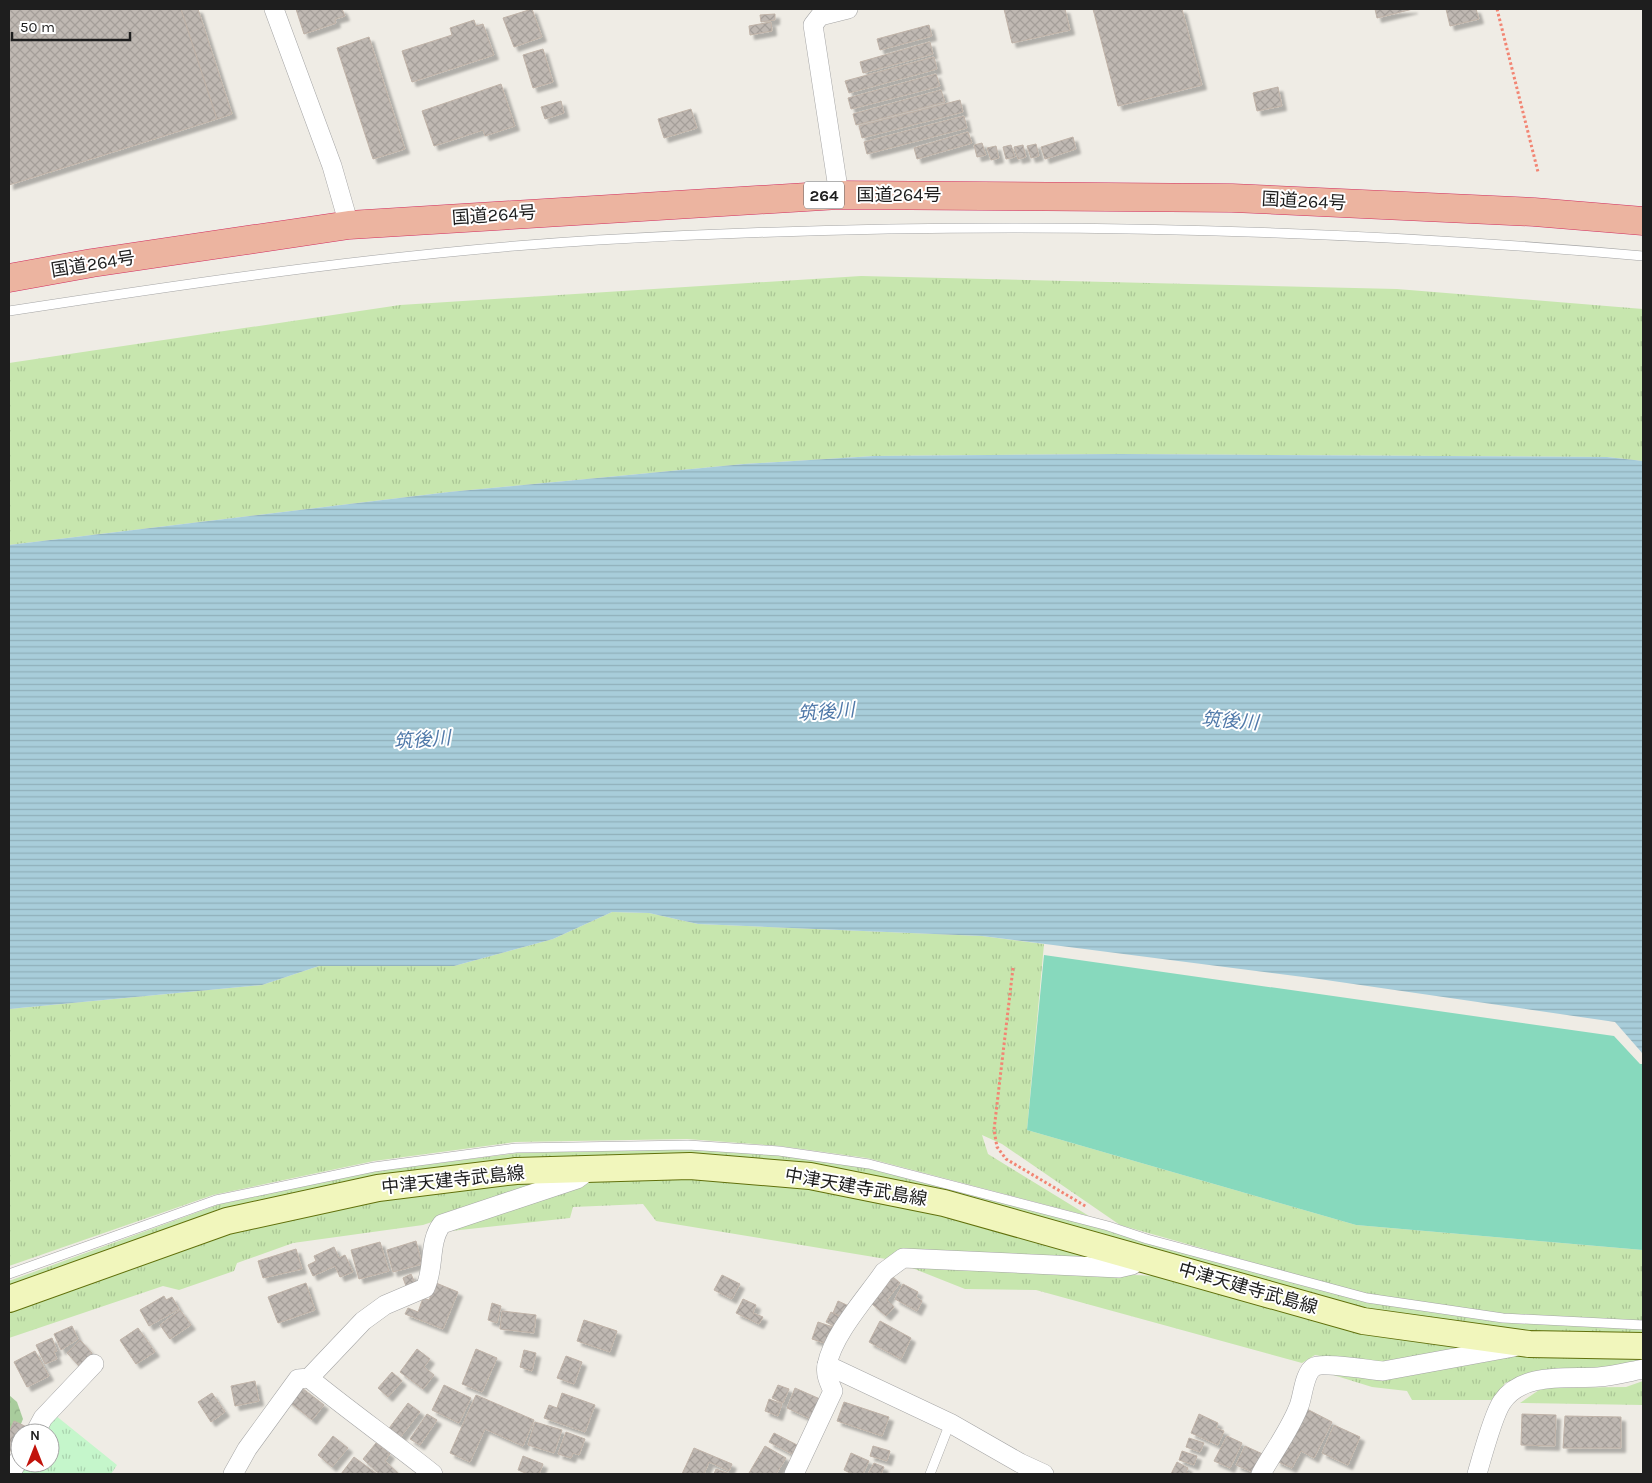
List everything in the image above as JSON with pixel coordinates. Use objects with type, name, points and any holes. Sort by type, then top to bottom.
[{"type":"highway","name":"国道264号","points":[[9,278],[349,225],[839,194],[1232,198],[1534,212],[1643,221]]},
{"type":"main road","name":"中津天建寺武島線","points":[[9,1299],[227,1221],[378,1188],[516,1172],[690,1166],[810,1176],[944,1203],[1363,1321],[1529,1344],[1643,1346]]},
{"type":"street","points":[[274,9],[332,166],[349,225]]},
{"type":"street","points":[[839,194],[814,25],[820,16],[848,9]]},
{"type":"street","points":[[233,1474],[247,1449],[298,1379],[309,1378],[363,1321],[378,1310],[385,1305],[425,1288],[430,1277],[435,1233],[442,1224],[577,1178],[593,1168]]},
{"type":"street","points":[[794,1474],[833,1391],[827,1377],[827,1365],[836,1342],[884,1272],[903,1258],[999,1264],[1119,1268],[1132,1265],[1141,1258]]},
{"type":"street","points":[[1261,1474],[1299,1408],[1309,1372],[1313,1367],[1322,1364],[1362,1370],[1383,1370],[1529,1344]]},
{"type":"street","points":[[40,1423],[94,1364]]},
{"type":"street","points":[[827,1365],[950,1422],[1020,1463],[1044,1474]]},
{"type":"street","points":[[1477,1474],[1501,1403],[1512,1390],[1524,1384],[1545,1380],[1601,1377],[1643,1369]]},
{"type":"street","points":[[309,1378],[345,1408],[392,1441],[433,1474]]},
{"type":"lane","points":[[9,311],[187,284],[388,258],[594,240],[845,229],[1055,226],[1307,234],[1643,256]]},
{"type":"lane","points":[[9,1274],[216,1200],[374,1167],[516,1148],[688,1145],[779,1151],[868,1164],[1108,1226],[1148,1239],[1367,1298],[1503,1318],[1643,1325]]},
{"type":"lane","points":[[930,1474],[950,1422]]},
{"type":"path","points":[[1497,9],[1538,172]]},
{"type":"path","points":[[1013,968],[994,1130],[997,1147],[1006,1159],[1089,1208],[1108,1226]]},
{"type":"green space","points":[[861,276],[1397,289],[1643,309],[1643,461],[1607,457],[1120,454],[874,456],[744,464],[449,492],[9,545],[9,363],[400,305]]},
{"type":"green space","points":[[612,912],[649,913],[698,924],[982,936],[1044,944],[1027,1130],[1356,1225],[1643,1250],[1643,1322],[1502,1315],[1367,1295],[1120,1225],[1002,1144],[982,1135],[988,1154],[1089,1216],[867,1158],[780,1146],[687,1139],[515,1142],[374,1161],[213,1195],[9,1266],[9,1009],[262,985],[319,966],[454,966],[553,939]]},
{"type":"green space","points":[[1044,955],[1614,1036],[1640,1064],[1643,1064],[1643,1250],[1356,1225],[1027,1130]]},
{"type":"green space","points":[[691,1149],[781,1155],[870,1168],[1109,1230],[1367,1302],[1504,1322],[1643,1329],[1643,1338],[1507,1331],[1368,1311],[829,1170],[373,1179],[220,1209],[9,1288],[9,1281],[220,1204],[374,1171],[517,1153]]},
{"type":"green space","points":[[703,1176],[820,1188],[952,1214],[1117,1264],[898,1251],[886,1259],[656,1221],[643,1204],[573,1207],[570,1218],[451,1231],[604,1177]]},
{"type":"green space","points":[[563,1178],[423,1225],[293,1243],[237,1263],[234,1271],[179,1290],[163,1286],[9,1338],[9,1308],[237,1228],[380,1197]]},
{"type":"green space","points":[[907,1266],[1158,1276],[1473,1349],[1379,1366],[1315,1355],[1302,1363],[1036,1290],[965,1289]]},
{"type":"green space","points":[[1512,1354],[1643,1360],[1643,1362],[1593,1373],[1531,1374],[1505,1383],[1495,1400],[1412,1400],[1407,1391],[1372,1387],[1330,1374]]},
{"type":"green space","points":[[1643,1381],[1643,1405],[1520,1403],[1542,1388],[1626,1387]]},
{"type":"green space","points":[[9,1395],[17,1402],[23,1419],[21,1423],[10,1423],[9,1453]]},
{"type":"green space","points":[[55,1415],[117,1465],[111,1474],[20,1474],[60,1473],[60,1423],[51,1423]]},
{"type":"water","name":"筑後川","points":[[1120,454],[1607,457],[1643,461],[1643,1054],[1615,1022],[1319,979],[982,936],[698,924],[649,913],[612,912],[553,939],[454,966],[319,966],[262,985],[9,1009],[9,545],[449,492],[744,464],[874,456]]},
{"type":"building","points":[[9,9],[181,9],[217,119],[9,185]]},
{"type":"building","points":[[181,9],[198,9],[232,114],[217,119]]},
{"type":"building","points":[[296,9],[342,9],[345,16],[335,19],[336,23],[304,34]]},
{"type":"building","points":[[532,9],[542,37],[514,47],[503,18]]},
{"type":"building","points":[[1004,9],[1065,9],[1070,30],[1012,43]]},
{"type":"building","points":[[1093,9],[1182,9],[1202,85],[1118,106]]},
{"type":"building","points":[[1375,9],[1413,9],[1377,18]]},
{"type":"building","points":[[1446,9],[1476,9],[1479,19],[1450,26]]},
{"type":"building","points":[[775,14],[775,20],[761,22],[760,15]]},
{"type":"building","points":[[474,20],[476,26],[483,24],[494,55],[412,82],[402,51],[452,35],[450,28]]},
{"type":"building","points":[[771,22],[772,31],[750,35],[749,26]]},
{"type":"building","points":[[929,25],[932,36],[880,50],[877,39]]},
{"type":"building","points":[[369,37],[405,149],[373,159],[337,48]]},
{"type":"building","points":[[930,42],[933,54],[863,73],[860,62]]},
{"type":"building","points":[[543,49],[553,82],[533,88],[523,55]]},
{"type":"building","points":[[934,57],[937,69],[849,93],[845,81]]},
{"type":"building","points":[[936,74],[940,86],[851,109],[848,98]]},
{"type":"building","points":[[501,84],[515,126],[485,136],[483,130],[434,146],[422,111]]},
{"type":"building","points":[[1278,87],[1282,106],[1257,111],[1253,93]]},
{"type":"building","points":[[941,90],[945,102],[856,125],[853,114]]},
{"type":"building","points":[[960,100],[963,112],[862,138],[859,126]]},
{"type":"building","points":[[561,101],[564,113],[545,119],[541,107]]},
{"type":"building","points":[[691,109],[697,128],[664,138],[658,119]]},
{"type":"building","points":[[964,116],[967,128],[867,154],[864,142]]},
{"type":"building","points":[[968,132],[972,143],[917,159],[914,148]]},
{"type":"building","points":[[1073,137],[1076,149],[1045,159],[1041,147]]},
{"type":"building","points":[[982,143],[986,155],[977,157],[974,145]]},
{"type":"building","points":[[1036,144],[1039,156],[1031,158],[1027,146]]},
{"type":"building","points":[[1011,145],[1015,157],[1006,159],[1003,147]]},
{"type":"building","points":[[1023,145],[1026,157],[1018,159],[1014,147]]},
{"type":"building","points":[[996,146],[999,158],[991,160],[987,148]]},
{"type":"building","points":[[416,1241],[422,1264],[393,1272],[387,1250]]},
{"type":"building","points":[[380,1242],[389,1271],[359,1279],[351,1250]]},
{"type":"building","points":[[334,1247],[339,1258],[345,1255],[353,1272],[340,1277],[335,1266],[313,1276],[308,1265],[316,1261],[314,1256]]},
{"type":"building","points":[[296,1249],[302,1269],[263,1278],[258,1261]]},
{"type":"building","points":[[411,1274],[415,1283],[406,1286],[403,1278]]},
{"type":"building","points":[[722,1275],[740,1284],[732,1299],[714,1290]]},
{"type":"building","points":[[893,1277],[900,1283],[887,1300],[894,1307],[886,1316],[872,1304]]},
{"type":"building","points":[[306,1283],[315,1310],[278,1323],[268,1297]]},
{"type":"building","points":[[436,1283],[458,1292],[443,1329],[405,1314],[408,1308],[418,1312],[423,1298],[429,1300]]},
{"type":"building","points":[[903,1284],[918,1292],[916,1297],[922,1301],[917,1311],[895,1299]]},
{"type":"building","points":[[164,1296],[166,1300],[172,1297],[179,1309],[149,1326],[140,1310]]},
{"type":"building","points":[[743,1299],[756,1305],[753,1313],[763,1317],[759,1324],[736,1313]]},
{"type":"building","points":[[838,1301],[851,1307],[846,1319],[833,1313]]},
{"type":"building","points":[[492,1303],[501,1306],[497,1323],[488,1320]]},
{"type":"building","points":[[180,1310],[191,1325],[170,1339],[160,1325]]},
{"type":"building","points":[[502,1311],[536,1315],[534,1333],[500,1329]]},
{"type":"building","points":[[831,1312],[843,1318],[838,1328],[826,1322]]},
{"type":"building","points":[[584,1320],[617,1331],[610,1352],[577,1341]]},
{"type":"building","points":[[880,1321],[911,1338],[901,1359],[869,1342]]},
{"type":"building","points":[[818,1322],[836,1328],[830,1345],[812,1339]]},
{"type":"building","points":[[72,1326],[78,1339],[61,1350],[54,1334]]},
{"type":"building","points":[[138,1328],[155,1352],[136,1364],[120,1340]]},
{"type":"building","points":[[52,1338],[57,1351],[54,1352],[57,1359],[45,1364],[36,1345]]},
{"type":"building","points":[[80,1340],[92,1353],[79,1366],[67,1353]]},
{"type":"building","points":[[417,1349],[430,1359],[424,1367],[434,1375],[423,1389],[400,1372]]},
{"type":"building","points":[[476,1349],[497,1358],[482,1392],[462,1384]]},
{"type":"building","points":[[524,1350],[536,1353],[532,1371],[520,1367]]},
{"type":"building","points":[[35,1351],[49,1376],[27,1387],[14,1362]]},
{"type":"building","points":[[566,1356],[582,1362],[574,1384],[557,1378]]},
{"type":"building","points":[[392,1372],[402,1381],[388,1397],[378,1388]]},
{"type":"building","points":[[255,1381],[259,1401],[235,1406],[231,1386]]},
{"type":"building","points":[[298,1385],[324,1405],[312,1420],[287,1400]]},
{"type":"building","points":[[444,1385],[471,1398],[459,1423],[432,1410]]},
{"type":"building","points":[[778,1385],[789,1389],[783,1403],[772,1398]]},
{"type":"building","points":[[795,1388],[820,1399],[811,1419],[787,1408]]},
{"type":"building","points":[[212,1393],[225,1412],[211,1422],[198,1402]]},
{"type":"building","points":[[562,1393],[595,1405],[585,1432],[544,1418],[549,1405],[557,1408]]},
{"type":"building","points":[[476,1395],[534,1420],[523,1446],[485,1429],[470,1462],[450,1453]]},
{"type":"building","points":[[769,1399],[782,1404],[778,1416],[765,1411]]},
{"type":"building","points":[[844,1402],[889,1417],[882,1436],[837,1421]]},
{"type":"building","points":[[408,1403],[420,1412],[399,1439],[387,1431]]},
{"type":"building","points":[[1303,1407],[1332,1422],[1314,1458],[1301,1451],[1292,1468],[1276,1461]]},
{"type":"building","points":[[427,1414],[437,1420],[420,1445],[410,1439]]},
{"type":"building","points":[[1199,1414],[1218,1423],[1216,1428],[1224,1431],[1218,1445],[1191,1433]]},
{"type":"building","points":[[1522,1414],[1556,1415],[1555,1446],[1521,1445]]},
{"type":"building","points":[[1565,1416],[1621,1417],[1621,1448],[1563,1448]]},
{"type":"building","points":[[535,1422],[562,1430],[554,1453],[528,1445]]},
{"type":"building","points":[[1334,1425],[1360,1437],[1348,1465],[1322,1453]]},
{"type":"building","points":[[10,1430],[10,1451],[9,1450]]},
{"type":"building","points":[[566,1432],[585,1439],[579,1455],[573,1453],[571,1458],[558,1454]]},
{"type":"building","points":[[774,1433],[797,1445],[792,1454],[769,1442]]},
{"type":"building","points":[[333,1436],[348,1448],[332,1467],[318,1455]]},
{"type":"building","points":[[1227,1436],[1242,1443],[1230,1468],[1214,1461]]},
{"type":"building","points":[[1189,1438],[1204,1443],[1200,1452],[1186,1447]]},
{"type":"building","points":[[376,1443],[390,1454],[385,1461],[399,1474],[379,1474],[363,1459]]},
{"type":"building","points":[[765,1446],[786,1458],[776,1474],[749,1473]]},
{"type":"building","points":[[873,1446],[890,1451],[887,1461],[870,1456]]},
{"type":"building","points":[[1245,1446],[1267,1456],[1257,1474],[1236,1465]]},
{"type":"building","points":[[694,1448],[732,1464],[729,1471],[709,1462],[704,1474],[682,1474]]},
{"type":"building","points":[[1182,1451],[1197,1456],[1194,1465],[1179,1460]]},
{"type":"building","points":[[851,1453],[869,1461],[863,1474],[852,1474],[844,1470]]},
{"type":"building","points":[[523,1456],[543,1464],[539,1474],[528,1474],[518,1470]]},
{"type":"building","points":[[354,1457],[377,1474],[341,1474]]},
{"type":"building","points":[[1177,1462],[1188,1468],[1186,1472],[1191,1474],[1171,1474]]},
{"type":"building","points":[[874,1463],[884,1467],[881,1474],[868,1474]]},
{"type":"building","points":[[716,1469],[730,1474],[714,1474]]}]
